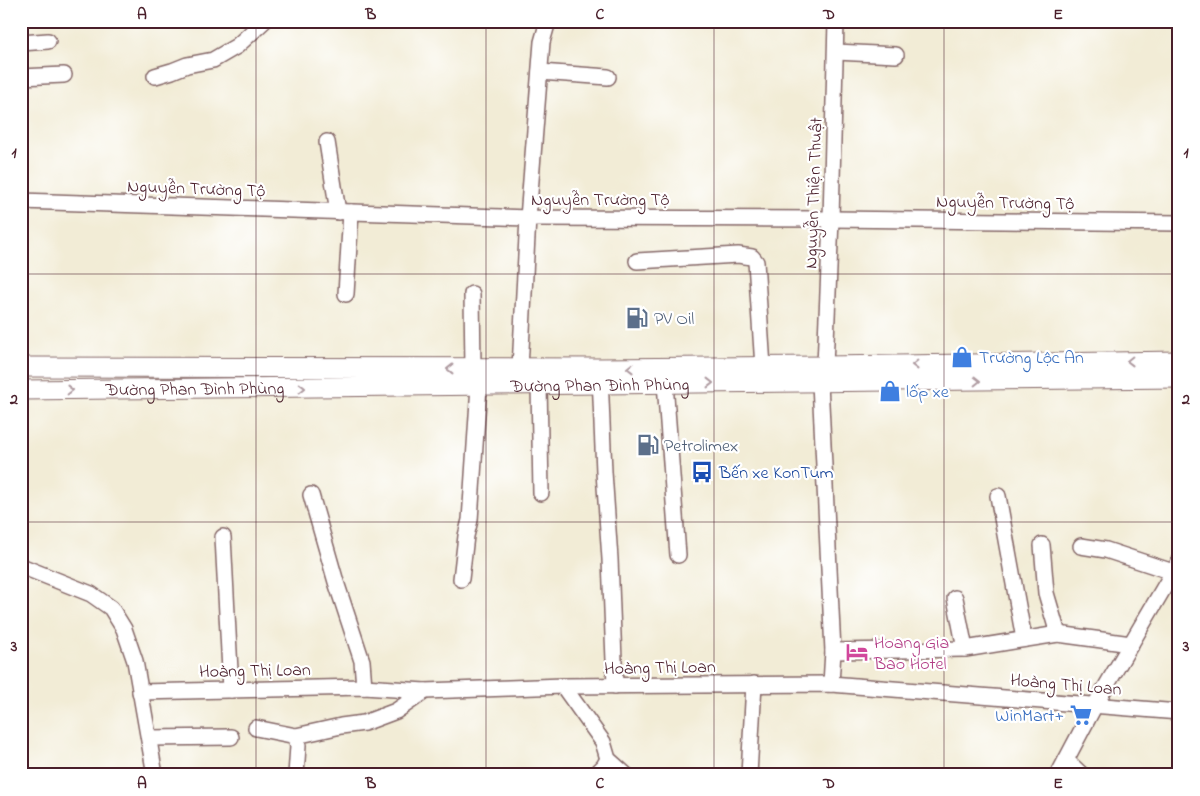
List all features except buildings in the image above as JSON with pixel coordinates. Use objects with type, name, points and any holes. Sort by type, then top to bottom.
[{"type":"main road","name":"Đường Phan Đình Phùng","points":[[666,375],[763,367],[823,375],[1179,361]]},
{"type":"main road","name":"Đường Phan Đình Phùng","points":[[21,367],[476,377],[539,385],[600,377],[666,375],[1179,378]]},
{"type":"main road","name":"Đường Phan Đình Phùng","points":[[21,390],[476,377],[520,368],[600,377]]},
{"type":"street","points":[[155,76],[213,60],[237,46],[264,21]]},
{"type":"street","points":[[520,368],[528,218],[542,42],[548,21]]},
{"type":"street","name":"Nguyễn Thiện Thuật","points":[[831,684],[833,651],[823,375],[832,219],[836,21]]},
{"type":"street","points":[[21,43],[48,41]]},
{"type":"street","points":[[836,52],[896,55]]},
{"type":"street","points":[[540,72],[608,76]]},
{"type":"street","points":[[21,77],[64,75]]},
{"type":"street","points":[[328,142],[344,212],[346,294]]},
{"type":"street","name":"Nguyễn Trường Tộ","points":[[21,201],[528,218],[1179,223]]},
{"type":"street","points":[[637,261],[738,255],[752,257],[756,262],[763,367]]},
{"type":"street","points":[[461,579],[466,536],[470,520],[476,377],[472,294]]},
{"type":"street","points":[[666,375],[678,555]]},
{"type":"street","points":[[600,377],[616,686]]},
{"type":"street","points":[[539,385],[541,493]]},
{"type":"street","points":[[311,495],[336,582],[362,661],[364,687]]},
{"type":"street","points":[[998,496],[1024,639]]},
{"type":"street","points":[[223,538],[230,690]]},
{"type":"street","points":[[1042,545],[1046,593],[1058,634]]},
{"type":"street","points":[[1058,775],[1095,705],[1176,567],[1081,546]]},
{"type":"street","points":[[21,566],[91,594],[111,608],[124,629],[135,661],[155,775]]},
{"type":"street","points":[[955,598],[965,649]]},
{"type":"street","points":[[833,651],[965,649],[1058,634],[1132,644]]},
{"type":"street","points":[[749,775],[754,684]]},
{"type":"street","name":"Hoàng Thị Loan","points":[[140,692],[364,687],[425,691],[563,686],[831,684],[1179,712]]},
{"type":"street","points":[[563,686],[603,742],[608,758],[626,775]]},
{"type":"street","points":[[256,728],[296,736],[364,723],[396,711],[425,691]]},
{"type":"street","points":[[296,736],[298,746],[296,775]]},
{"type":"street","points":[[149,738],[231,737]]},
{"type":"street","points":[[595,775],[604,766],[608,758]]},
{"type":"street","points":[[1066,760],[1082,775]]},
{"type":"place","name":"PV Oil","points":[[637,318]]},
{"type":"place","name":"Trường Lộc An","points":[[962,357]]},
{"type":"place","name":"lốp xe","points":[[890,391]]},
{"type":"place","name":"Petrolimex","points":[[648,445]]},
{"type":"place","name":"Bến xe KonTum","points":[[702,472]]},
{"type":"place","name":"Hoang Gia Bao Hotel","points":[[857,652]]},
{"type":"place","name":"WinMart+","points":[[1081,715]]}]
